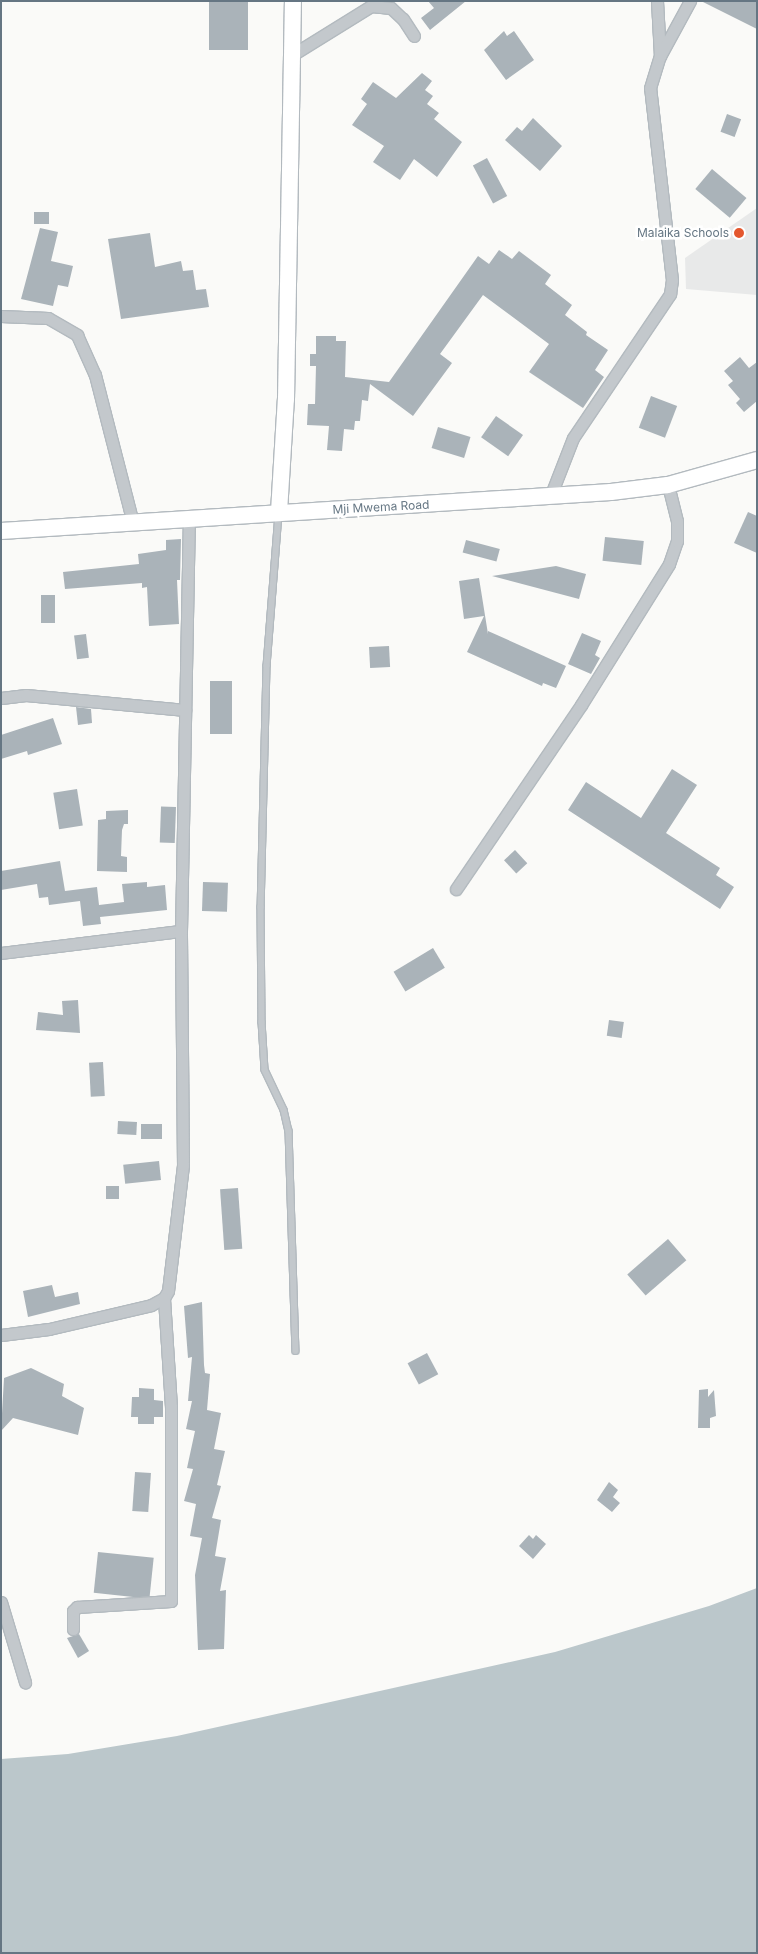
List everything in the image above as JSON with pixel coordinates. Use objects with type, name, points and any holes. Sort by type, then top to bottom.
[{"type":"main road","points":[[279,512],[286,399],[293,1]]},
{"type":"main road","name":"Mji Mwema Road","points":[[1,531],[189,521],[279,512],[550,497],[668,485],[757,460]]},
{"type":"street","points":[[657,1],[660,56]]},
{"type":"street","points":[[550,497],[569,446],[591,408],[670,294],[672,280],[650,88],[660,56],[690,1]]},
{"type":"street","points":[[292,55],[371,6],[391,8],[403,19],[414,36]]},
{"type":"street","points":[[1,316],[48,318],[77,335],[95,375],[133,523]]},
{"type":"street","points":[[456,889],[581,705],[669,564],[677,534],[668,485]]},
{"type":"street","points":[[73,1629],[73,1611],[77,1607],[170,1601],[171,1407],[164,1298],[183,1164],[181,931],[189,521]]},
{"type":"street","points":[[1,698],[26,696],[186,710]]},
{"type":"street","points":[[1,953],[181,931]]},
{"type":"street","points":[[1,1335],[49,1329],[151,1305],[164,1298]]},
{"type":"street","points":[[1,1602],[24,1682]]},
{"type":"lane","points":[[279,512],[267,666],[261,907],[262,1022],[265,1070],[284,1110],[289,1131],[296,1351]]},
{"type":"shaded area","name":"Malaika Schools","points":[[757,208],[757,295],[686,289],[685,258]]},
{"type":"shaded area","points":[[757,1588],[757,1953],[1,1953],[1,1759],[68,1754],[177,1736],[555,1652],[709,1606]]},
{"type":"building","points":[[209,1],[248,1],[248,50],[209,50]]},
{"type":"building","points":[[428,1],[466,1],[430,30],[421,18],[434,8]]},
{"type":"building","points":[[701,1],[757,1],[757,29]]},
{"type":"building","points":[[504,31],[507,36],[514,31],[534,60],[506,80],[484,50]]},
{"type":"building","points":[[422,73],[432,81],[425,90],[433,96],[427,104],[439,113],[434,119],[462,142],[437,177],[414,159],[400,180],[373,162],[384,146],[352,125],[367,104],[361,99],[373,82],[396,98]]},
{"type":"building","points":[[727,114],[741,119],[735,137],[721,132]]},
{"type":"building","points":[[533,118],[562,146],[540,171],[505,140],[517,127],[522,131]]},
{"type":"building","points":[[487,158],[507,196],[493,203],[473,166]]},
{"type":"building","points":[[712,169],[746,198],[730,218],[695,189]]},
{"type":"building","points":[[34,212],[49,212],[49,224],[34,224]]},
{"type":"building","points":[[40,228],[58,232],[51,261],[73,266],[68,287],[58,285],[53,306],[21,299]]},
{"type":"building","points":[[150,233],[155,267],[181,261],[183,271],[193,270],[196,290],[206,289],[209,307],[121,319],[108,239]]},
{"type":"building","points":[[499,250],[512,259],[519,251],[551,275],[545,284],[572,305],[565,315],[587,332],[586,335],[608,350],[595,370],[604,377],[583,408],[529,372],[549,344],[483,295],[440,354],[452,363],[413,416],[370,384],[368,401],[362,400],[360,421],[355,421],[354,430],[344,429],[342,451],[327,450],[329,426],[307,425],[308,404],[315,404],[316,366],[310,366],[310,354],[316,354],[316,336],[336,336],[336,341],[346,341],[345,377],[389,382],[478,256],[489,264]]},
{"type":"building","points":[[740,357],[749,368],[757,362],[757,401],[744,412],[736,403],[740,399],[728,385],[733,381],[724,371]]},
{"type":"building","points":[[651,396],[677,406],[665,438],[639,428]]},
{"type":"building","points":[[496,416],[523,435],[508,456],[481,437]]},
{"type":"building","points":[[438,427],[471,437],[464,458],[432,448]]},
{"type":"building","points":[[748,512],[757,516],[757,553],[734,543]]},
{"type":"building","points":[[605,537],[644,541],[641,565],[602,561]]},
{"type":"building","points":[[181,539],[180,580],[177,580],[179,624],[149,626],[147,587],[142,588],[142,583],[65,589],[63,572],[139,564],[138,554],[166,550],[166,540]]},
{"type":"building","points":[[466,540],[500,549],[496,562],[463,553]]},
{"type":"building","points":[[556,566],[586,574],[579,599],[492,576]]},
{"type":"building","points":[[479,578],[488,634],[488,631],[566,666],[556,688],[543,683],[542,686],[467,652],[484,616],[464,619],[459,581]]},
{"type":"building","points":[[41,595],[55,595],[55,623],[41,623]]},
{"type":"building","points":[[582,633],[601,641],[595,655],[600,658],[591,674],[568,664]]},
{"type":"building","points":[[86,634],[89,658],[77,659],[74,635]]},
{"type":"building","points":[[389,646],[390,667],[370,668],[369,647]]},
{"type":"building","points":[[210,681],[232,681],[232,734],[210,734]]},
{"type":"building","points":[[76,707],[91,709],[92,723],[78,725]]},
{"type":"building","points":[[53,718],[62,744],[28,755],[27,751],[1,759],[1,735]]},
{"type":"building","points":[[672,769],[697,785],[666,833],[720,868],[716,875],[734,887],[720,909],[568,810],[586,782],[641,818]]},
{"type":"building","points":[[77,789],[83,826],[59,829],[53,793]]},
{"type":"building","points":[[161,806],[176,807],[175,843],[160,842]]},
{"type":"building","points":[[128,810],[128,824],[124,824],[122,830],[121,856],[127,857],[127,872],[97,871],[98,820],[106,819],[106,811]]},
{"type":"building","points":[[515,850],[527,863],[516,873],[504,860]]},
{"type":"building","points":[[60,861],[65,891],[97,887],[99,905],[124,902],[122,884],[147,882],[147,887],[165,885],[167,910],[100,917],[101,924],[83,926],[80,901],[49,905],[48,897],[39,898],[37,884],[1,890],[1,871]]},
{"type":"building","points":[[203,882],[228,883],[227,912],[202,911]]},
{"type":"building","points":[[433,948],[445,968],[405,991],[394,972]]},
{"type":"building","points":[[78,1000],[80,1033],[36,1030],[38,1012],[63,1015],[62,1001]]},
{"type":"building","points":[[609,1020],[624,1022],[622,1038],[607,1036]]},
{"type":"building","points":[[103,1062],[105,1096],[91,1097],[89,1063]]},
{"type":"building","points":[[118,1121],[137,1122],[136,1135],[117,1134]]},
{"type":"building","points":[[141,1124],[162,1124],[162,1139],[141,1139]]},
{"type":"building","points":[[159,1161],[161,1180],[125,1184],[123,1165]]},
{"type":"building","points":[[106,1186],[119,1186],[119,1199],[106,1199]]},
{"type":"building","points":[[238,1188],[242,1249],[224,1250],[220,1189]]},
{"type":"building","points":[[668,1239],[686,1260],[646,1296],[627,1274]]},
{"type":"building","points":[[52,1285],[55,1297],[78,1292],[80,1304],[28,1317],[23,1291]]},
{"type":"building","points":[[202,1302],[204,1365],[205,1373],[210,1374],[207,1410],[221,1413],[214,1449],[225,1451],[217,1485],[221,1486],[212,1518],[221,1520],[215,1556],[226,1558],[220,1591],[226,1590],[224,1649],[198,1650],[195,1575],[202,1538],[190,1536],[196,1504],[184,1501],[193,1469],[187,1468],[195,1431],[186,1429],[192,1401],[188,1401],[192,1357],[188,1358],[184,1306]]},
{"type":"building","points":[[427,1353],[438,1374],[419,1385],[408,1363]]},
{"type":"building","points":[[31,1368],[64,1384],[62,1396],[84,1408],[78,1435],[13,1418],[1,1431],[4,1378]]},
{"type":"building","points":[[139,1388],[154,1389],[154,1400],[163,1401],[163,1417],[154,1417],[154,1424],[138,1424],[138,1417],[131,1417],[132,1397],[139,1397]]},
{"type":"building","points":[[708,1389],[708,1397],[714,1390],[716,1416],[710,1418],[710,1428],[698,1428],[699,1390]]},
{"type":"building","points":[[135,1472],[151,1473],[148,1512],[132,1511]]},
{"type":"building","points":[[609,1482],[618,1490],[613,1497],[620,1503],[612,1512],[597,1500]]},
{"type":"building","points":[[529,1535],[533,1539],[536,1535],[546,1544],[533,1559],[519,1546]]},
{"type":"building","points":[[98,1552],[154,1558],[149,1599],[94,1593]]},
{"type":"building","points":[[79,1634],[89,1651],[78,1658],[67,1638]]},
{"type":"place","name":"Malaika Schools","points":[[739,233]]}]
